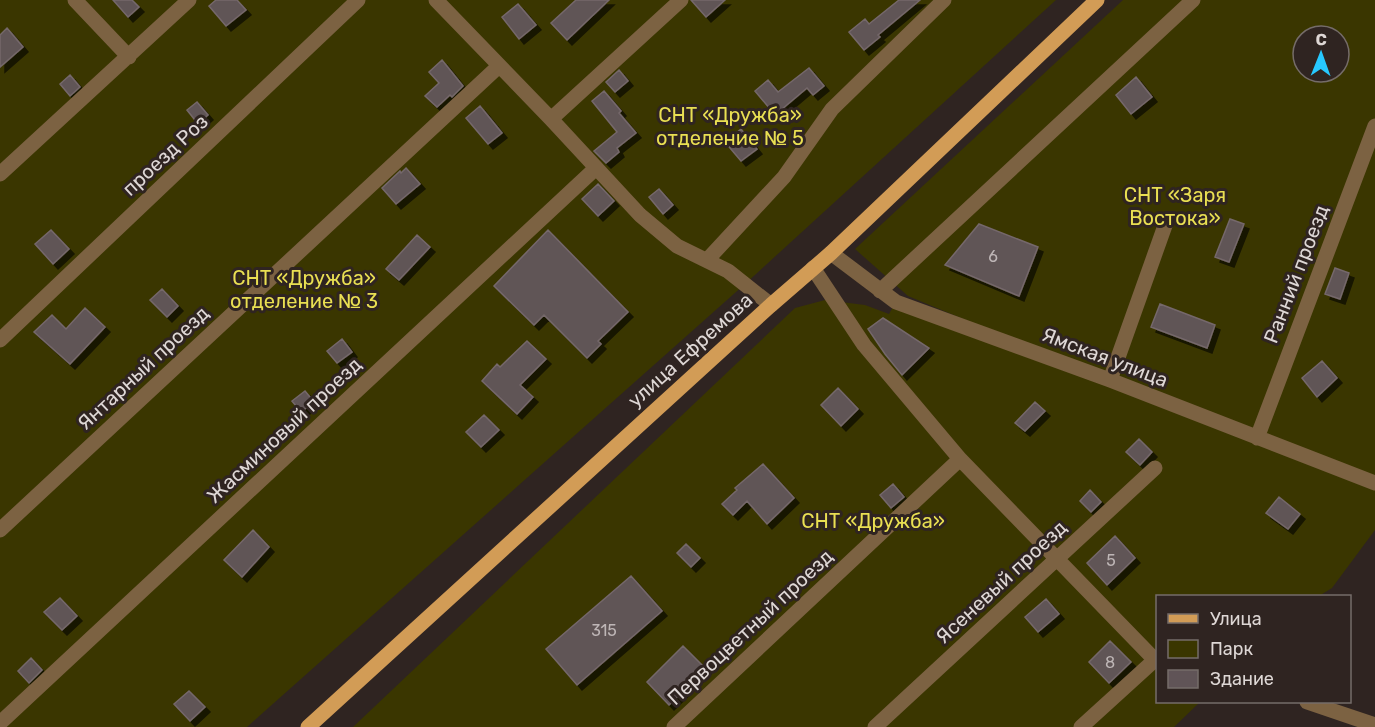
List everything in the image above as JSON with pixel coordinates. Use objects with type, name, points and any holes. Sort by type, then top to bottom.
[{"type":"main road","name":"улица Ефремова","points":[[308,727],[831,253],[1097,0]]},
{"type":"street","points":[[75,0],[129,57]]},
{"type":"street","points":[[0,174],[189,0]]},
{"type":"street","name":"проезд Роз","points":[[0,340],[358,0]]},
{"type":"street","points":[[436,0],[551,118],[640,215],[677,246],[728,272],[771,305]]},
{"type":"street","points":[[551,118],[681,0]]},
{"type":"street","points":[[707,260],[784,177],[832,109],[944,0]]},
{"type":"street","points":[[880,291],[1193,0]]},
{"type":"street","name":"Янтарный проезд","points":[[0,530],[499,66]]},
{"type":"street","name":"Ранний проезд","points":[[1257,438],[1375,126]]},
{"type":"street","name":"Жасминовый проезд","points":[[0,726],[596,168]]},
{"type":"street","points":[[1110,380],[1167,220]]},
{"type":"street","name":"Ямская улица","points":[[831,253],[896,302],[1110,380],[1375,483]]},
{"type":"street","points":[[813,268],[864,345],[960,459],[1156,659],[1081,727]]},
{"type":"street","name":"Первоцветный проезд","points":[[674,727],[960,459]]},
{"type":"street","name":"Ясеневый проезд","points":[[875,727],[1155,468]]},
{"type":"street","points":[[1309,703],[1375,725]]},
{"type":"green space","name":"СНТ «Дружба» отделение № 3","points":[[0,0],[1056,0],[745,284],[247,727],[0,727]]},
{"type":"green space","name":"СНТ «Заря Востока»","points":[[1123,0],[1375,0],[1375,483],[1110,380],[908,296],[855,249]]},
{"type":"green space","name":"СНТ «Дружба»","points":[[825,300],[865,305],[889,314],[894,305],[1375,484],[1375,530],[1332,588],[1321,595],[1156,595],[1156,703],[1199,703],[1174,727],[353,727],[795,308]]},
{"type":"building","points":[[113,0],[132,0],[139,7],[128,17]]},
{"type":"building","points":[[216,0],[237,0],[246,10],[226,26],[209,6]]},
{"type":"building","points":[[576,0],[609,0],[567,40],[551,23]]},
{"type":"building","points":[[691,0],[725,0],[706,17]]},
{"type":"building","points":[[899,0],[920,0],[878,35],[880,37],[864,50],[849,32],[865,19],[869,24]]},
{"type":"building","points":[[518,4],[536,25],[519,39],[502,17]]},
{"type":"building","points":[[7,28],[23,47],[0,67],[0,35]]},
{"type":"building","points":[[442,60],[463,86],[437,107],[425,96],[439,83],[429,72]]},
{"type":"building","points":[[809,68],[824,86],[813,95],[807,88],[775,115],[755,91],[768,80],[778,92]]},
{"type":"building","points":[[619,70],[628,81],[615,92],[606,82]]},
{"type":"building","points":[[70,75],[80,87],[70,96],[60,84]]},
{"type":"building","points":[[1136,77],[1152,97],[1131,114],[1116,95]]},
{"type":"building","points":[[604,91],[636,133],[617,148],[619,152],[606,163],[594,151],[617,132],[592,101]]},
{"type":"building","points":[[197,102],[208,115],[198,124],[187,110]]},
{"type":"building","points":[[480,106],[502,133],[488,144],[466,118]]},
{"type":"building","points":[[741,129],[757,149],[741,161],[725,142]]},
{"type":"building","points":[[406,168],[420,184],[396,204],[382,188]]},
{"type":"building","points":[[598,184],[614,201],[598,216],[582,199]]},
{"type":"building","points":[[659,189],[673,205],[663,214],[649,197]]},
{"type":"building","points":[[1230,219],[1244,224],[1229,262],[1215,257]]},
{"type":"building","points":[[979,224],[1038,247],[1019,296],[945,265]]},
{"type":"building","points":[[51,230],[69,249],[53,264],[35,244]]},
{"type":"building","points":[[548,230],[628,312],[598,341],[601,344],[587,358],[544,315],[534,325],[494,286]]},
{"type":"building","points":[[417,235],[430,247],[399,280],[386,269]]},
{"type":"building","points":[[1335,268],[1349,273],[1340,299],[1325,294]]},
{"type":"building","points":[[162,289],[178,306],[167,317],[150,300]]},
{"type":"building","points":[[1160,304],[1215,325],[1207,348],[1151,327]]},
{"type":"building","points":[[85,308],[105,327],[70,364],[34,332],[52,315],[66,329]]},
{"type":"building","points":[[883,318],[929,348],[902,375],[868,329]]},
{"type":"building","points":[[342,339],[352,352],[337,363],[327,351]]},
{"type":"building","points":[[527,341],[546,359],[520,385],[533,397],[517,414],[482,381],[497,364],[500,367]]},
{"type":"building","points":[[1322,361],[1337,378],[1317,397],[1302,378]]},
{"type":"building","points":[[838,388],[858,409],[841,426],[821,405]]},
{"type":"building","points":[[305,391],[314,402],[301,412],[292,401]]},
{"type":"building","points":[[1035,402],[1045,411],[1025,431],[1015,423]]},
{"type":"building","points":[[484,415],[499,430],[481,447],[466,432]]},
{"type":"building","points":[[1139,439],[1152,452],[1140,465],[1126,452]]},
{"type":"building","points":[[763,464],[794,498],[767,524],[747,501],[733,515],[722,504],[737,490],[735,488]]},
{"type":"building","points":[[893,484],[904,497],[891,508],[880,495]]},
{"type":"building","points":[[1090,490],[1101,502],[1091,512],[1080,501]]},
{"type":"building","points":[[1279,497],[1300,514],[1288,529],[1266,513]]},
{"type":"building","points":[[253,530],[269,547],[242,577],[224,560]]},
{"type":"building","points":[[1115,536],[1135,558],[1107,585],[1087,563]]},
{"type":"building","points":[[686,544],[700,558],[691,567],[677,553]]},
{"type":"building","points":[[631,576],[662,611],[577,685],[546,649]]},
{"type":"building","points":[[60,598],[77,616],[62,630],[44,612]]},
{"type":"building","points":[[1046,599],[1059,614],[1038,632],[1025,617]]},
{"type":"building","points":[[1110,641],[1131,662],[1109,683],[1089,662]]},
{"type":"building","points":[[683,646],[706,669],[669,705],[647,682]]},
{"type":"building","points":[[31,658],[42,670],[29,683],[18,671]]},
{"type":"building","points":[[189,691],[205,707],[190,721],[174,704]]},
{"type":"park label","name":"СНТ «Дружба» отделение № 5","points":[[730,126]]}]
